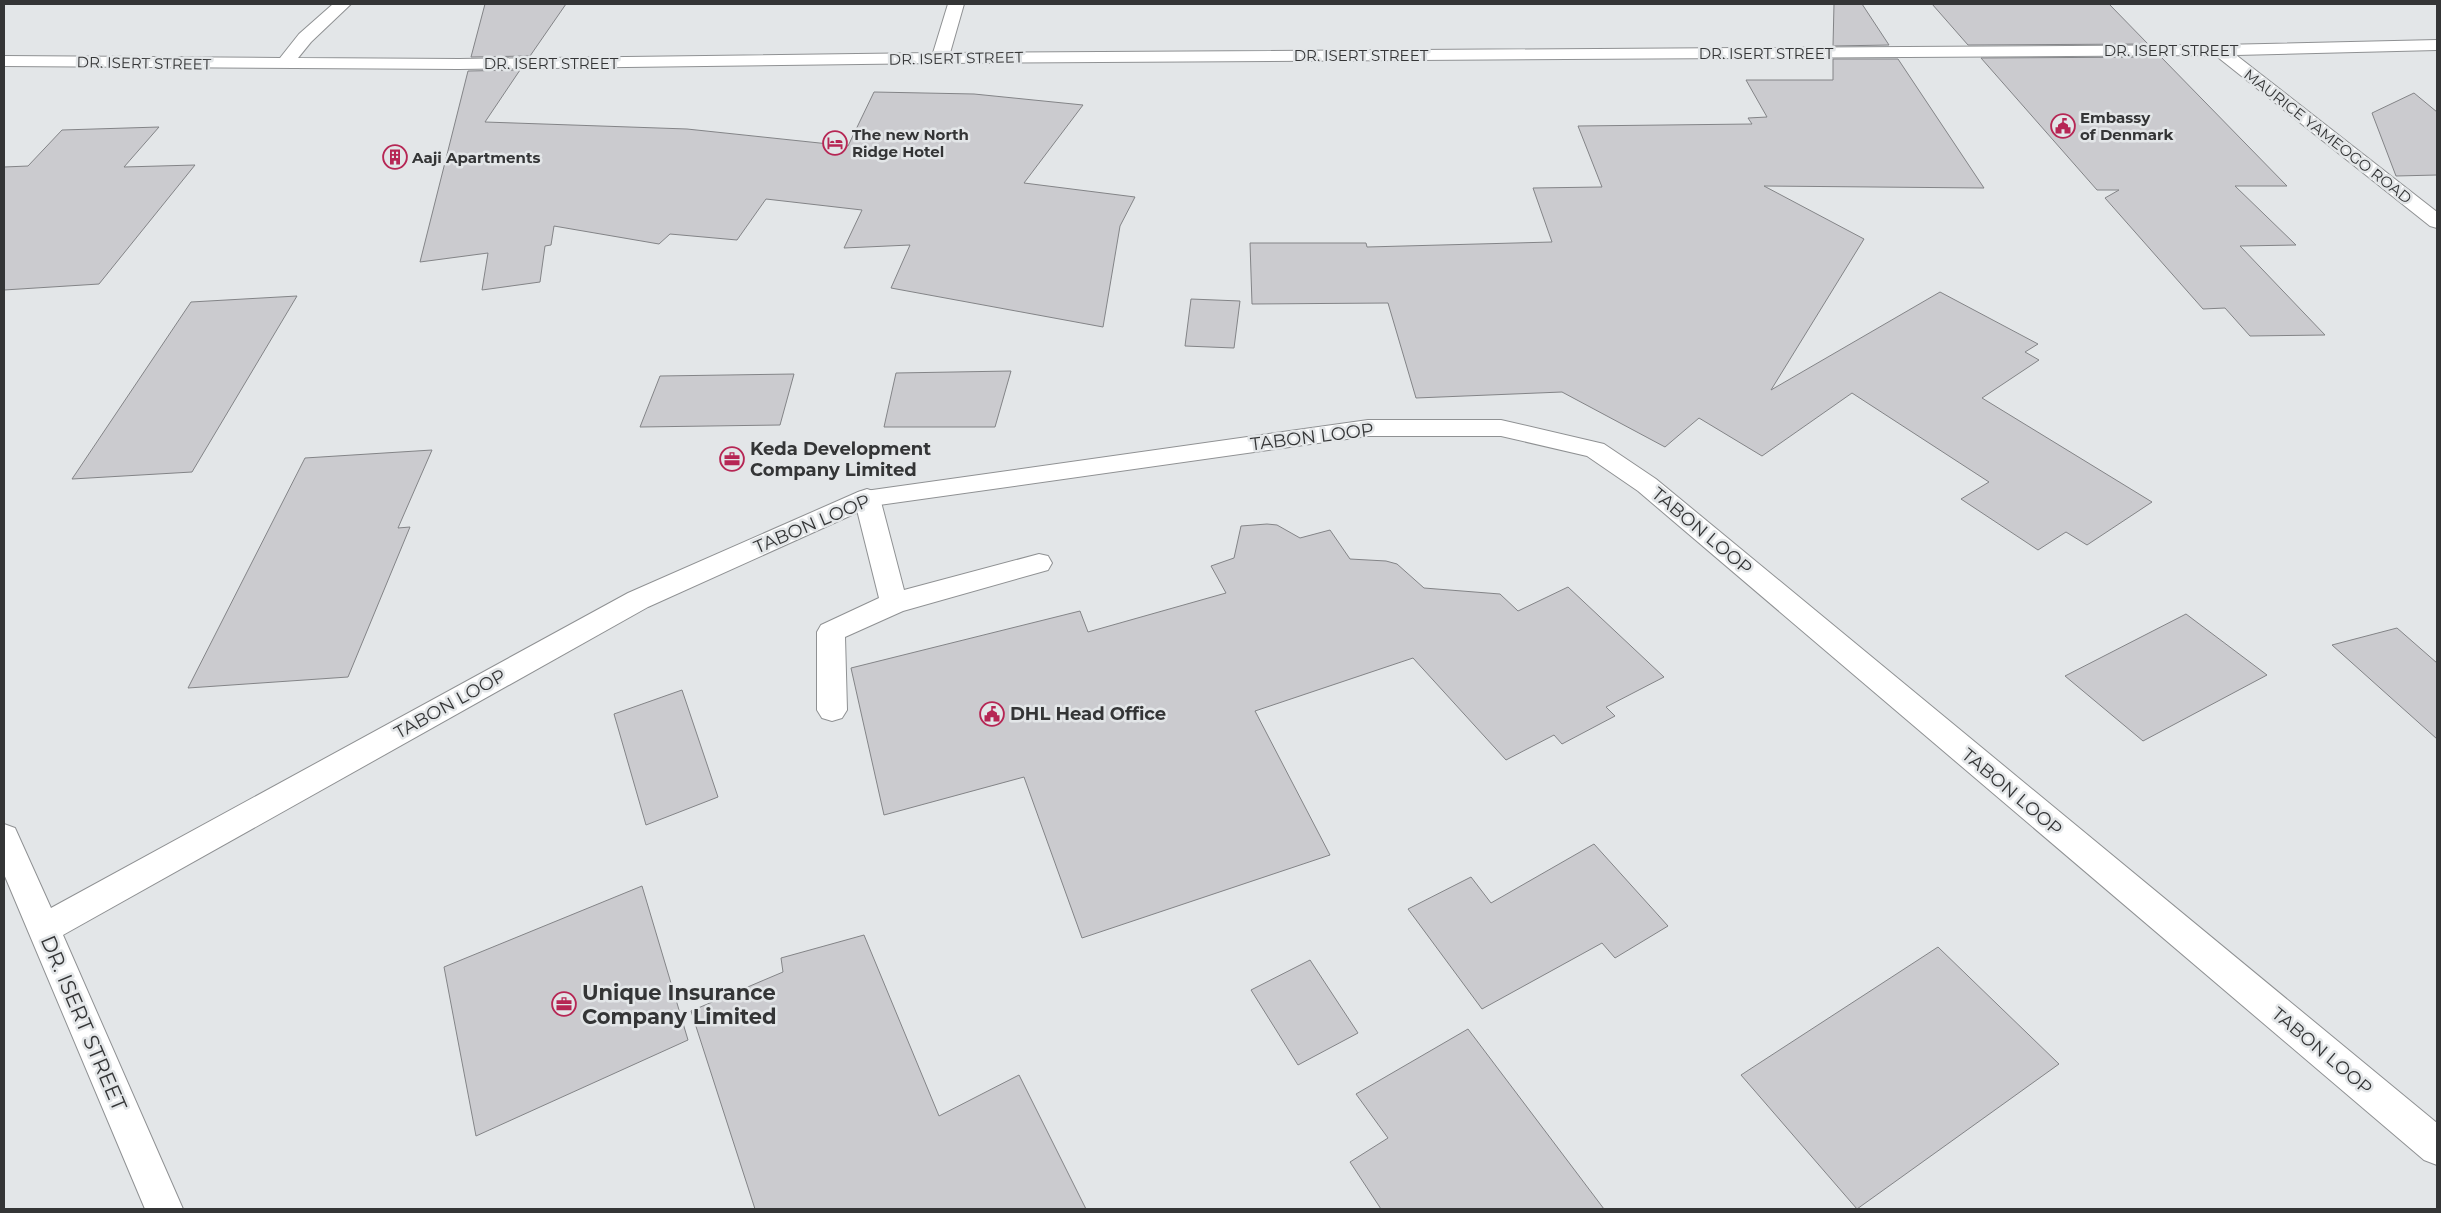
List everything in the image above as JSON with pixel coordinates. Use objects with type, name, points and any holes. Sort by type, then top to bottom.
[{"type":"street","points":[[284,64],[305,38],[343,4]]},
{"type":"street","points":[[940,58],[956,4]]},
{"type":"street","name":"DR. ISERT STREET","points":[[4,61],[284,64],[2219,50],[2437,46]]},
{"type":"street","name":"MAURICE YAMEOGO ROAD","points":[[2219,50],[2437,222]]},
{"type":"street","name":"TABON LOOP","points":[[44,929],[638,600],[867,498],[1368,428],[1501,428],[1595,450],[1647,485],[2437,1147]]},
{"type":"street","points":[[867,498],[894,603]]},
{"type":"street","points":[[832,710],[831,632],[894,603],[1039,563]]},
{"type":"street","name":"DR. ISERT STREET","points":[[4,837],[164,1209]]},
{"type":"building","points":[[485,4],[566,4],[530,56],[471,57]]},
{"type":"building","points":[[1834,4],[1862,4],[1889,45],[1833,46]]},
{"type":"building","points":[[1932,4],[2109,4],[2148,44],[1968,45]]},
{"type":"building","points":[[2161,57],[2287,186],[2235,186],[2296,245],[2240,246],[2325,335],[2250,336],[2225,308],[2203,309],[2105,198],[2119,190],[2097,190],[1981,58]]},
{"type":"building","points":[[1833,59],[1898,59],[1984,188],[1764,186],[1864,239],[1771,390],[1940,292],[2038,344],[2025,352],[2039,360],[1982,398],[2152,502],[2087,545],[2066,532],[2038,550],[1961,499],[1989,482],[1852,393],[1762,456],[1699,418],[1665,447],[1562,392],[1416,398],[1388,303],[1252,304],[1250,243],[1366,243],[1367,247],[1552,242],[1533,188],[1602,187],[1578,126],[1752,124],[1748,118],[1767,117],[1746,80],[1833,80]]},
{"type":"building","points":[[520,70],[485,122],[687,129],[848,146],[874,92],[974,94],[1083,105],[1024,183],[1135,197],[1120,226],[1103,327],[891,288],[910,245],[844,248],[862,210],[766,199],[737,240],[670,234],[659,244],[554,226],[551,245],[545,246],[540,282],[482,290],[488,253],[420,262],[468,71]]},
{"type":"building","points":[[2414,93],[2437,112],[2437,175],[2396,176],[2372,113]]},
{"type":"building","points":[[159,127],[124,167],[195,165],[99,284],[4,290],[4,167],[28,166],[62,130]]},
{"type":"building","points":[[297,296],[192,472],[72,479],[191,302]]},
{"type":"building","points":[[1191,299],[1240,301],[1234,348],[1185,346]]},
{"type":"building","points":[[1011,371],[995,427],[884,427],[896,373]]},
{"type":"building","points":[[794,374],[780,425],[640,427],[660,376]]},
{"type":"building","points":[[432,450],[398,528],[410,527],[348,677],[188,688],[305,458]]},
{"type":"building","points":[[1277,525],[1300,538],[1330,530],[1350,559],[1386,561],[1397,564],[1424,588],[1500,594],[1518,611],[1568,587],[1664,677],[1606,707],[1615,716],[1562,744],[1554,735],[1506,760],[1413,658],[1255,711],[1330,855],[1082,938],[1024,777],[884,815],[851,668],[1080,611],[1088,632],[1226,593],[1211,566],[1234,558],[1241,526]]},
{"type":"building","points":[[2186,614],[2267,675],[2143,741],[2065,676]]},
{"type":"building","points":[[2397,628],[2437,663],[2437,739],[2332,645]]},
{"type":"building","points":[[682,690],[718,797],[646,825],[614,714]]},
{"type":"building","points":[[1594,844],[1668,926],[1615,958],[1602,943],[1482,1009],[1408,909],[1471,877],[1491,903]]},
{"type":"building","name":"Unique Insurance Company Limited","points":[[642,886],[688,1040],[476,1136],[444,967]]},
{"type":"building","points":[[864,935],[939,1116],[1019,1075],[1086,1209],[755,1209],[691,1011],[783,972],[781,958]]},
{"type":"building","points":[[1938,947],[2059,1064],[1857,1209],[1741,1075]]},
{"type":"building","points":[[1310,960],[1358,1033],[1298,1065],[1251,990]]},
{"type":"building","points":[[1468,1029],[1604,1209],[1381,1209],[1350,1162],[1388,1138],[1356,1094]]},
{"type":"place","name":"Embassy of Denmark","points":[[2063,126]]},
{"type":"place","name":"The new North Ridge Hotel","points":[[835,143]]},
{"type":"place","name":"Aaji Apartments","points":[[395,157]]},
{"type":"place","name":"Keda Development Company Limited","points":[[732,459]]},
{"type":"place","name":"DHL Head Office","points":[[992,714]]},
{"type":"place","name":"Unique Insurance Company Limited","points":[[564,1004]]}]
